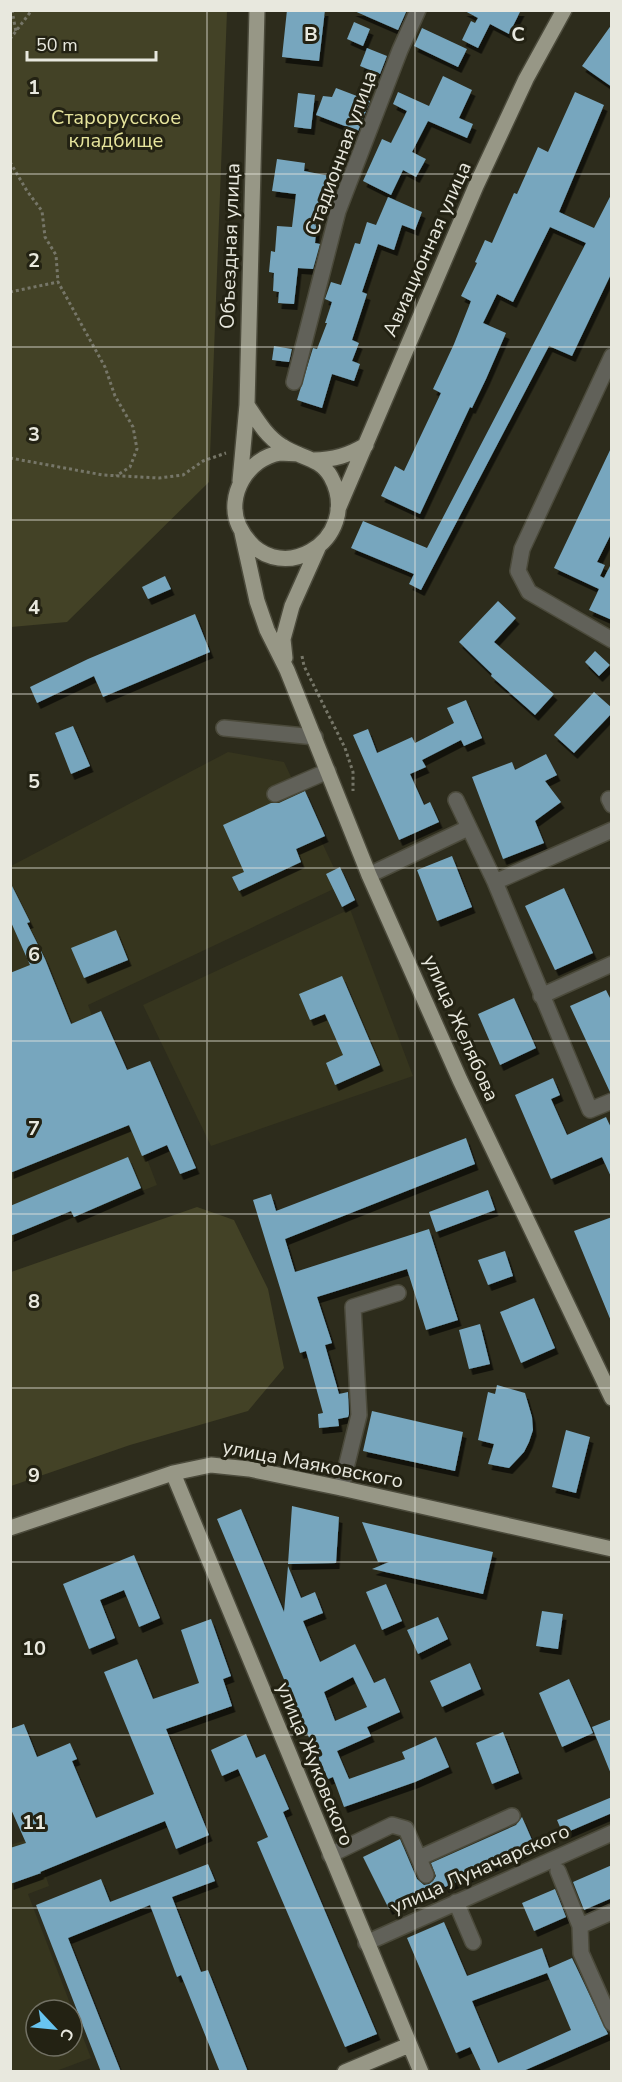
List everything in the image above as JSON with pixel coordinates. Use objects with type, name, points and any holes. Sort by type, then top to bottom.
[{"type":"main road","name":"Объездная улица","points":[[240,482],[247,405],[257,10]]},
{"type":"main road","name":"Авиационная улица","points":[[338,509],[476,186],[526,79],[564,10]]},
{"type":"main road","points":[[247,405],[272,440],[298,454],[325,460],[345,456],[366,445]]},
{"type":"main road","points":[[287,670],[267,630],[258,601],[235,512],[235,499],[240,482],[256,463],[280,453],[298,454]]},
{"type":"main road","points":[[287,670],[283,639],[292,606],[318,548],[334,525],[338,509],[332,478],[324,467],[313,459]]},
{"type":"main road","points":[[242,533],[250,543],[273,558],[302,557],[318,548]]},
{"type":"main road","name":"улица Желябова","points":[[287,670],[369,875],[459,1080],[612,1398]]},
{"type":"main road","name":"улица Маяковского","points":[[10,1528],[173,1473],[211,1465],[340,1488],[612,1549]]},
{"type":"main road","name":"улица Жуковского","points":[[173,1473],[421,2072]]},
{"type":"main road","points":[[345,2072],[409,2045]]},
{"type":"street","name":"Стадионная улица","points":[[294,382],[338,211],[400,50],[418,10]]},
{"type":"street","points":[[612,356],[522,549],[518,571],[529,592],[612,640]]},
{"type":"street","points":[[224,728],[315,737]]},
{"type":"street","points":[[275,794],[328,771]]},
{"type":"street","points":[[456,800],[495,882],[590,1110],[612,1101]]},
{"type":"street","points":[[369,875],[468,828]]},
{"type":"street","points":[[495,882],[612,830]]},
{"type":"street","points":[[541,996],[612,964]]},
{"type":"street","points":[[340,1488],[359,1415],[353,1307],[398,1293]]},
{"type":"street","points":[[419,1858],[512,1816]]},
{"type":"street","points":[[330,1855],[392,1825],[406,1829],[426,1875]]},
{"type":"street","name":"улица Луначарского","points":[[366,1943],[612,1833]]},
{"type":"street","points":[[558,1872],[580,1926],[581,1953],[612,2023]]},
{"type":"street","points":[[456,1902],[473,1942]]},
{"type":"street","points":[[580,1926],[611,1912]]},
{"type":"path","points":[[12,10],[16,32]]},
{"type":"path","points":[[10,39],[32,10]]},
{"type":"path","points":[[10,162],[42,211],[45,237],[56,255],[58,282],[105,367],[115,396],[133,427],[137,449],[130,467],[116,476]]},
{"type":"path","points":[[10,292],[58,282]]},
{"type":"path","points":[[10,458],[116,476],[159,477],[183,475],[203,461],[231,451]]},
{"type":"path","points":[[302,656],[304,666],[345,748],[353,772],[353,791]]},
{"type":"shaded area","points":[[228,752],[284,762],[342,885],[88,1005],[157,1185],[11,1242],[11,866]]},
{"type":"shaded area","points":[[350,909],[413,1076],[211,1146],[143,1005]]},
{"type":"shaded area","points":[[33,1838],[49,1886],[28,1894],[68,1998],[24,1998],[24,2058],[84,2058],[84,2040],[91,2058],[56,2071],[11,2071],[10,1845]]},
{"type":"green space","name":"Старорусское кладбище","points":[[11,10],[227,11],[209,482],[67,622],[11,627]]},
{"type":"green space","points":[[197,1207],[234,1220],[268,1289],[284,1368],[248,1411],[130,1445],[11,1486],[11,1272]]},
{"type":"building","points":[[287,10],[325,10],[319,61],[282,57]]},
{"type":"building","points":[[352,10],[407,10],[398,30]]},
{"type":"building","points":[[463,10],[521,10],[509,34],[490,24],[478,48],[462,40],[471,21],[475,23],[478,18]]},
{"type":"building","points":[[354,22],[370,29],[363,46],[347,39]]},
{"type":"building","points":[[612,24],[612,87],[582,66]]},
{"type":"building","points":[[422,28],[467,49],[458,67],[414,46]]},
{"type":"building","points":[[367,48],[387,56],[380,74],[360,66]]},
{"type":"building","points":[[443,76],[472,90],[459,118],[473,124],[467,138],[428,121],[412,152],[426,159],[416,177],[403,170],[391,195],[363,181],[382,139],[391,143],[407,111],[393,104],[398,92],[429,106]]},
{"type":"building","points":[[336,88],[370,101],[358,131],[316,115],[323,96],[332,97]]},
{"type":"building","points":[[575,92],[604,105],[559,212],[594,228],[612,193],[612,272],[572,356],[549,346],[421,590],[409,584],[414,574],[351,548],[363,521],[427,548],[586,243],[550,227],[513,302],[497,294],[483,323],[506,333],[420,514],[381,496],[395,466],[404,471],[441,393],[433,389],[471,301],[461,296],[485,240],[492,243],[538,147],[548,152]]},
{"type":"building","points":[[298,93],[315,95],[311,129],[294,127]]},
{"type":"building","points":[[277,159],[305,163],[304,171],[330,176],[324,202],[319,201],[315,243],[320,244],[313,269],[298,268],[294,304],[278,303],[279,292],[273,291],[274,273],[269,272],[271,251],[275,252],[277,226],[292,227],[296,194],[272,191]]},
{"type":"building","points":[[388,197],[422,212],[415,230],[402,225],[394,250],[378,244],[362,292],[367,294],[352,340],[359,343],[352,361],[360,364],[354,381],[332,374],[322,408],[297,400],[313,348],[317,349],[327,323],[325,323],[332,302],[325,299],[331,282],[341,285],[355,243],[360,244],[367,222],[376,225]]},
{"type":"building","points":[[274,346],[292,349],[289,362],[272,360]]},
{"type":"building","points":[[612,446],[612,532],[597,562],[605,565],[600,576],[604,578],[612,562],[612,620],[589,610],[599,589],[554,568]]},
{"type":"building","points":[[165,576],[171,589],[148,599],[142,587]]},
{"type":"building","points":[[498,601],[516,618],[494,642],[554,694],[535,715],[491,676],[492,674],[459,642]]},
{"type":"building","points":[[195,614],[210,652],[103,697],[94,676],[37,703],[30,687],[88,659]]},
{"type":"building","points":[[595,651],[610,665],[599,676],[585,662]]},
{"type":"building","points":[[594,692],[612,708],[612,713],[574,753],[554,735]]},
{"type":"building","points":[[466,700],[482,738],[464,746],[461,740],[422,760],[426,767],[410,774],[424,805],[430,802],[439,822],[399,840],[353,735],[368,729],[377,753],[412,737],[415,743],[454,723],[447,708]]},
{"type":"building","points":[[73,726],[90,766],[71,774],[55,733]]},
{"type":"building","points":[[546,754],[557,775],[545,781],[561,802],[535,821],[544,843],[503,859],[472,777],[512,762],[515,770]]},
{"type":"building","points":[[305,791],[325,836],[296,849],[301,862],[239,891],[232,877],[244,872],[223,825],[271,803],[279,803]]},
{"type":"building","points":[[452,856],[472,907],[437,921],[417,870]]},
{"type":"building","points":[[340,867],[355,900],[342,907],[326,874]]},
{"type":"building","points":[[10,882],[30,922],[27,923],[45,959],[71,1024],[101,1011],[127,1070],[150,1061],[196,1168],[180,1174],[167,1145],[142,1156],[129,1125],[10,1173],[10,973],[30,965],[10,920]]},
{"type":"building","points":[[564,888],[593,953],[555,970],[525,906]]},
{"type":"building","points":[[116,930],[128,960],[84,978],[71,948]]},
{"type":"building","points":[[342,976],[380,1065],[335,1085],[326,1063],[343,1055],[325,1014],[310,1020],[299,994]]},
{"type":"building","points":[[606,990],[612,1002],[610,1092],[570,1006]]},
{"type":"building","points":[[514,998],[536,1048],[500,1065],[478,1014]]},
{"type":"building","points":[[553,1078],[560,1095],[551,1099],[567,1135],[606,1117],[612,1130],[612,1179],[602,1157],[551,1179],[515,1095]]},
{"type":"building","points":[[466,1138],[475,1164],[285,1239],[295,1272],[429,1229],[458,1320],[426,1330],[407,1269],[317,1297],[332,1343],[325,1345],[339,1394],[348,1392],[349,1414],[348,1417],[338,1419],[339,1426],[319,1428],[318,1414],[323,1413],[306,1351],[300,1353],[253,1200],[271,1194],[276,1211]]},
{"type":"building","points":[[128,1157],[141,1188],[74,1217],[71,1211],[10,1236],[10,1206]]},
{"type":"building","points":[[488,1190],[495,1210],[436,1232],[429,1212]]},
{"type":"building","points":[[612,1217],[612,1320],[611,1321],[574,1231]]},
{"type":"building","points":[[505,1251],[513,1276],[488,1285],[478,1260]]},
{"type":"building","points":[[534,1298],[555,1348],[521,1363],[500,1312]]},
{"type":"building","points":[[480,1324],[490,1364],[469,1369],[459,1330]]},
{"type":"building","points":[[497,1385],[525,1393],[532,1417],[533,1430],[529,1442],[524,1452],[509,1468],[488,1464],[494,1444],[478,1440],[488,1392],[495,1394]]},
{"type":"building","points":[[372,1411],[463,1432],[455,1471],[363,1451]]},
{"type":"building","points":[[566,1430],[590,1437],[576,1493],[552,1487]]},
{"type":"building","points":[[292,1506],[339,1517],[336,1563],[288,1564]]},
{"type":"building","points":[[241,1509],[284,1612],[288,1566],[301,1598],[315,1592],[323,1613],[303,1621],[320,1662],[355,1644],[374,1683],[385,1678],[400,1712],[367,1727],[371,1736],[337,1751],[349,1779],[405,1759],[402,1752],[436,1737],[449,1767],[415,1782],[344,1807],[333,1777],[328,1779],[301,1720],[217,1519]],"holes":[[[353,1677],[367,1707],[335,1721],[324,1692]]]},
{"type":"building","points":[[362,1522],[493,1552],[483,1594],[372,1569],[389,1562],[378,1562]]},
{"type":"building","points":[[134,1555],[160,1618],[139,1627],[124,1590],[100,1600],[115,1638],[89,1649],[63,1584]]},
{"type":"building","points":[[386,1584],[402,1621],[382,1630],[366,1592]]},
{"type":"building","points":[[542,1611],[563,1614],[558,1649],[536,1646]]},
{"type":"building","points":[[438,1617],[448,1639],[418,1654],[407,1630]]},
{"type":"building","points":[[211,1619],[231,1676],[223,1679],[232,1706],[166,1729],[209,1835],[176,1849],[165,1821],[10,1884],[10,1848],[26,1843],[10,1807],[10,1729],[24,1724],[37,1757],[70,1743],[77,1759],[72,1761],[96,1818],[154,1794],[104,1672],[137,1659],[153,1699],[199,1683],[181,1630]]},
{"type":"building","points":[[470,1663],[481,1689],[442,1707],[430,1681]]},
{"type":"building","points":[[569,1679],[593,1733],[562,1747],[539,1693]]},
{"type":"building","points":[[612,1719],[612,1774],[611,1774],[592,1727]]},
{"type":"building","points":[[503,1732],[519,1773],[492,1784],[476,1743]]},
{"type":"building","points":[[246,1734],[256,1758],[265,1754],[289,1809],[283,1812],[377,2034],[345,2047],[257,1842],[268,1837],[238,1769],[222,1776],[211,1750]]},
{"type":"building","points":[[612,1797],[612,1813],[563,1834],[557,1820]]},
{"type":"building","points":[[522,1817],[535,1847],[445,1887],[443,1883],[389,1909],[363,1857],[400,1839],[417,1879],[424,1885],[429,1884],[436,1876],[431,1863],[516,1825]]},
{"type":"building","points":[[208,1864],[215,1881],[172,1897],[201,1972],[208,1970],[248,2072],[220,2072],[181,1975],[177,1977],[150,1905],[68,1938],[121,2072],[101,2072],[84,2028],[84,1998],[72,1998],[36,1905],[101,1879],[110,1902]]},
{"type":"building","points":[[612,1865],[612,1898],[584,1910],[573,1882]]},
{"type":"building","points":[[555,1889],[566,1917],[534,1931],[522,1903]]},
{"type":"building","points":[[444,1922],[467,1976],[542,1948],[549,1968],[572,1958],[608,2034],[521,2072],[479,2072],[481,2071],[470,2047],[456,2053],[407,1938]],"holes":[[[547,1973],[571,2030],[498,2063],[472,2001]]]}]
